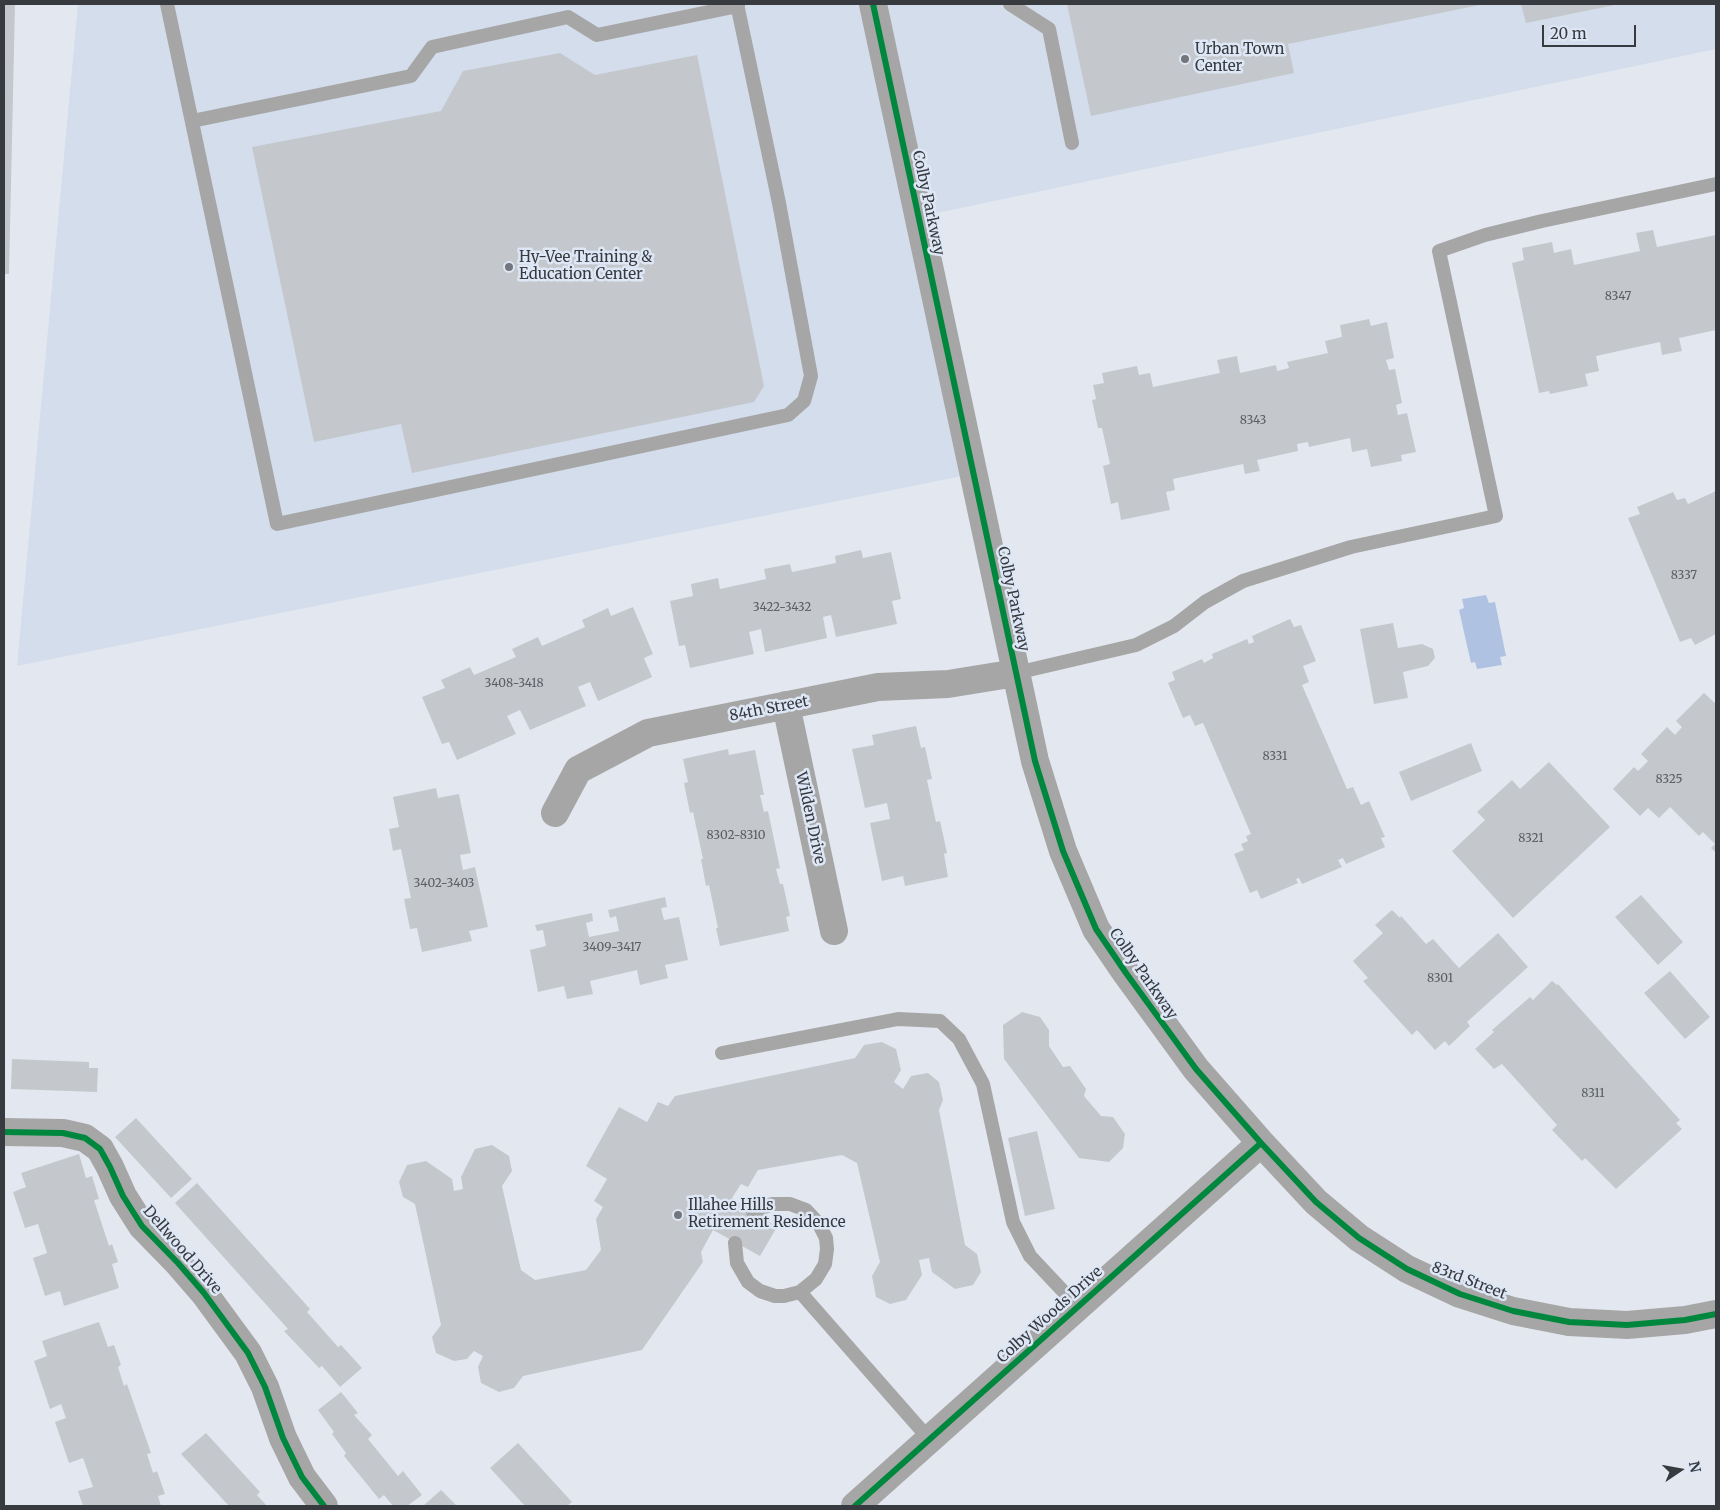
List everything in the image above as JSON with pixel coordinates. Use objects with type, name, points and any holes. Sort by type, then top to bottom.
[{"type":"street","name":"Colby Parkway","points":[[873,4],[1035,761],[1060,842],[1096,929],[1196,1069],[1261,1143]]},
{"type":"street","name":"84th Street","points":[[554,813],[578,770],[648,733],[878,687],[948,684],[1016,673]]},
{"type":"street","name":"Wilden Drive","points":[[786,705],[834,931]]},
{"type":"street","name":"Dellwood Drive","points":[[4,1132],[63,1133],[85,1138],[100,1149],[110,1166],[123,1196],[142,1226],[204,1293],[248,1353],[265,1387],[283,1438],[302,1477],[324,1506]]},
{"type":"street","name":"Colby Woods Drive","points":[[855,1506],[1261,1143]]},
{"type":"street","name":"83rd Street","points":[[1261,1143],[1316,1202],[1359,1238],[1407,1269],[1460,1294],[1513,1311],[1569,1322],[1627,1325],[1685,1320],[1716,1314]]},
{"type":"lane","points":[[167,4],[277,524],[788,415],[804,401],[811,376],[779,203],[738,5],[597,35],[568,17],[432,47],[411,76],[192,121]]},
{"type":"lane","points":[[1010,4],[1049,28],[1072,143]]},
{"type":"lane","points":[[1016,673],[1136,644],[1174,626],[1205,602],[1252,578],[1351,547],[1496,516],[1439,251],[1485,235],[1542,221],[1716,184]]},
{"type":"lane","points":[[722,1053],[898,1018],[940,1022],[960,1038],[983,1084],[1013,1222],[1030,1256],[1078,1307]]},
{"type":"lane","points":[[735,1243],[737,1263],[748,1282],[760,1291],[775,1296],[800,1292],[816,1279],[825,1264],[826,1238],[819,1224],[806,1210],[790,1204],[772,1204],[753,1212]]},
{"type":"lane","points":[[800,1292],[930,1440]]},
{"type":"shaded area","points":[[78,4],[1716,4],[1716,49],[918,217],[972,474],[17,666]]},
{"type":"water","points":[[1486,595],[1489,603],[1495,602],[1506,656],[1500,657],[1502,665],[1477,669],[1475,662],[1471,663],[1459,610],[1464,608],[1462,599]]},
{"type":"building","points":[[4,4],[15,4],[9,274],[4,274]]},
{"type":"building","name":"Urban Town Center","points":[[1067,4],[1480,5],[1288,44],[1294,73],[1091,116]]},
{"type":"building","points":[[1521,4],[1615,4],[1615,5],[1526,23]]},
{"type":"building","name":"Hy-Vee Training & Education Center","points":[[560,53],[595,75],[697,55],[764,386],[754,402],[412,473],[401,424],[314,442],[252,147],[441,111],[463,71]]},
{"type":"building","points":[[1653,230],[1657,247],[1716,235],[1716,330],[1679,338],[1682,351],[1662,355],[1660,342],[1596,356],[1599,371],[1585,374],[1588,386],[1550,394],[1549,391],[1539,393],[1512,263],[1524,260],[1522,248],[1552,242],[1554,253],[1571,249],[1574,265],[1640,251],[1636,233]]},
{"type":"building","points":[[1369,319],[1371,326],[1387,322],[1394,358],[1386,360],[1389,370],[1395,369],[1402,403],[1396,405],[1398,415],[1407,413],[1416,452],[1401,455],[1402,461],[1371,467],[1367,449],[1352,452],[1350,438],[1309,447],[1308,442],[1297,444],[1298,451],[1257,460],[1260,471],[1245,474],[1243,464],[1173,479],[1175,490],[1166,492],[1170,510],[1121,520],[1118,502],[1111,504],[1103,466],[1110,464],[1102,428],[1098,428],[1092,400],[1096,399],[1093,385],[1104,383],[1102,373],[1137,366],[1139,375],[1150,373],[1153,387],[1220,373],[1217,360],[1237,356],[1240,373],[1276,365],[1277,371],[1289,368],[1287,362],[1328,353],[1325,341],[1342,337],[1340,325]]},
{"type":"building","points":[[1716,491],[1716,634],[1695,645],[1691,638],[1680,642],[1628,518],[1640,514],[1637,507],[1673,492],[1677,500],[1685,498],[1688,504]]},
{"type":"building","points":[[861,550],[863,558],[891,552],[901,599],[892,601],[897,624],[836,637],[831,615],[823,617],[827,638],[765,652],[761,629],[749,632],[754,654],[690,668],[685,645],[679,646],[670,601],[693,596],[691,584],[718,578],[720,589],[766,579],[764,569],[790,564],[792,572],[836,563],[835,556]]},
{"type":"building","points":[[633,607],[653,654],[644,658],[652,677],[598,701],[590,682],[578,687],[586,706],[530,730],[520,710],[507,716],[516,734],[457,760],[449,742],[442,744],[422,697],[445,688],[441,680],[470,667],[474,675],[516,657],[512,649],[538,637],[542,646],[585,627],[582,620],[608,608],[611,616]]},
{"type":"building","points":[[1290,619],[1294,627],[1301,625],[1316,661],[1303,666],[1309,682],[1302,685],[1347,789],[1353,787],[1361,805],[1369,801],[1385,837],[1381,838],[1385,847],[1346,864],[1343,858],[1338,860],[1342,867],[1302,884],[1299,878],[1296,879],[1298,883],[1261,899],[1257,890],[1250,893],[1234,854],[1244,850],[1241,844],[1248,841],[1246,836],[1251,834],[1203,723],[1195,726],[1190,715],[1183,718],[1168,683],[1175,680],[1172,672],[1202,659],[1204,663],[1213,658],[1212,654],[1247,639],[1249,644],[1254,642],[1252,636]]},
{"type":"building","points":[[1393,623],[1398,648],[1422,644],[1433,649],[1435,658],[1428,666],[1403,672],[1408,698],[1374,704],[1360,629]]},
{"type":"building","points":[[1704,693],[1716,704],[1716,853],[1711,848],[1715,844],[1703,832],[1699,836],[1670,807],[1659,818],[1648,808],[1640,816],[1613,789],[1634,767],[1638,771],[1648,761],[1641,754],[1667,727],[1675,735],[1682,727],[1676,721]]},
{"type":"building","points":[[916,726],[921,748],[925,747],[932,779],[927,780],[936,822],[940,821],[947,853],[944,854],[948,877],[905,886],[903,876],[882,881],[870,823],[890,819],[887,803],[865,808],[852,749],[874,745],[872,735]]},
{"type":"building","points":[[1471,743],[1482,771],[1411,801],[1399,772]]},
{"type":"building","points":[[728,749],[729,755],[755,750],[764,795],[760,795],[764,812],[768,811],[780,868],[776,869],[780,884],[783,884],[790,916],[786,917],[789,931],[720,946],[709,885],[706,886],[701,859],[703,859],[693,812],[690,813],[684,783],[688,782],[683,759]]},
{"type":"building","points":[[1549,762],[1610,827],[1513,918],[1452,851],[1485,820],[1477,812],[1512,780],[1520,789]]},
{"type":"building","points":[[436,788],[438,798],[459,794],[471,853],[460,855],[463,870],[475,867],[488,927],[469,931],[472,941],[422,952],[417,928],[410,929],[404,899],[411,898],[401,849],[393,851],[389,829],[399,827],[393,797]]},
{"type":"building","points":[[1641,895],[1683,942],[1658,965],[1615,917]]},
{"type":"building","points":[[665,897],[667,907],[661,908],[664,920],[679,917],[688,960],[665,965],[668,978],[640,985],[637,970],[590,981],[593,994],[567,999],[564,986],[538,992],[530,950],[546,946],[543,930],[537,931],[535,925],[592,913],[593,921],[586,923],[589,937],[619,931],[616,916],[610,918],[608,910]]},
{"type":"building","points":[[1392,910],[1400,918],[1401,916],[1426,944],[1433,939],[1459,968],[1498,933],[1528,967],[1467,1022],[1470,1026],[1449,1046],[1445,1041],[1435,1050],[1417,1030],[1412,1035],[1363,981],[1368,978],[1353,961],[1383,933],[1375,925]]},
{"type":"building","points":[[1670,971],[1710,1017],[1685,1039],[1644,993]]},
{"type":"building","points":[[1552,981],[1558,984],[1680,1120],[1676,1123],[1682,1129],[1616,1189],[1585,1158],[1582,1161],[1552,1130],[1557,1125],[1502,1064],[1494,1069],[1475,1049],[1494,1032],[1492,1030],[1530,997],[1533,1000]]},
{"type":"building","points":[[1022,1012],[1040,1017],[1049,1030],[1049,1046],[1063,1067],[1070,1066],[1086,1089],[1084,1096],[1101,1116],[1113,1117],[1125,1134],[1123,1148],[1109,1162],[1079,1158],[1004,1059],[1003,1025]]},
{"type":"building","name":"Illahee Hills Retirement Residence","points":[[882,1042],[896,1049],[901,1070],[894,1082],[903,1089],[911,1076],[928,1073],[939,1082],[943,1100],[939,1110],[965,1245],[977,1254],[981,1272],[973,1285],[955,1289],[932,1272],[929,1258],[919,1260],[922,1275],[906,1300],[890,1304],[876,1297],[872,1276],[880,1262],[857,1163],[842,1155],[758,1170],[748,1187],[741,1184],[732,1198],[777,1227],[760,1256],[713,1230],[701,1252],[703,1262],[642,1350],[523,1376],[514,1388],[499,1392],[481,1383],[478,1367],[483,1356],[474,1351],[467,1359],[454,1361],[436,1353],[432,1337],[441,1325],[415,1204],[403,1197],[399,1182],[407,1165],[426,1161],[452,1179],[454,1191],[463,1189],[461,1177],[475,1149],[492,1145],[509,1156],[512,1171],[502,1186],[521,1270],[535,1280],[586,1270],[601,1250],[596,1219],[603,1207],[594,1201],[607,1179],[586,1166],[619,1107],[647,1122],[658,1102],[668,1106],[675,1096],[855,1058],[864,1045]]},
{"type":"building","points":[[12,1059],[89,1062],[89,1068],[98,1068],[97,1092],[11,1089]]},
{"type":"building","points":[[136,1118],[192,1179],[171,1198],[115,1137]]},
{"type":"building","points":[[1037,1131],[1055,1209],[1025,1216],[1008,1138]]},
{"type":"building","points":[[79,1154],[86,1178],[92,1176],[99,1199],[94,1200],[109,1246],[112,1244],[118,1262],[112,1264],[119,1288],[64,1306],[60,1291],[45,1296],[33,1258],[47,1253],[38,1224],[25,1228],[13,1192],[26,1187],[21,1173]]},
{"type":"building","points":[[197,1183],[310,1309],[307,1312],[338,1347],[341,1345],[362,1368],[340,1387],[322,1366],[319,1368],[284,1331],[288,1329],[175,1203]]},
{"type":"building","points":[[99,1322],[108,1347],[114,1345],[121,1365],[118,1367],[124,1386],[127,1384],[151,1453],[147,1454],[153,1473],[157,1471],[165,1494],[158,1496],[161,1506],[83,1506],[78,1491],[93,1487],[83,1458],[69,1463],[55,1422],[66,1418],[61,1404],[50,1409],[34,1361],[47,1356],[42,1341]]},
{"type":"building","points":[[341,1392],[358,1413],[354,1415],[372,1435],[368,1439],[398,1476],[403,1471],[422,1495],[407,1506],[393,1506],[384,1495],[379,1499],[344,1456],[346,1453],[318,1410]]},
{"type":"building","points":[[206,1433],[260,1492],[257,1495],[267,1506],[229,1506],[181,1454]]},
{"type":"building","points":[[518,1443],[572,1502],[567,1506],[525,1506],[490,1468]]},
{"type":"building","points":[[441,1490],[457,1506],[423,1506]]},
{"type":"cycle path","points":[[873,4],[1035,761],[1063,851],[1096,929],[1196,1069],[1261,1143],[1316,1202],[1359,1238],[1407,1269],[1460,1294],[1513,1311],[1569,1322],[1627,1325],[1685,1320],[1716,1314]]},
{"type":"cycle path","points":[[4,1132],[63,1133],[85,1138],[100,1149],[123,1196],[142,1226],[204,1293],[248,1353],[265,1387],[283,1438],[302,1477],[324,1506]]},
{"type":"cycle path","points":[[855,1506],[1261,1143]]},
{"type":"place","name":"Urban Town Center","points":[[1185,59]]},
{"type":"place","name":"Hy-Vee Training & Education Center","points":[[509,267]]},
{"type":"place","name":"Illahee Hills Retirement Residence","points":[[678,1215]]}]
